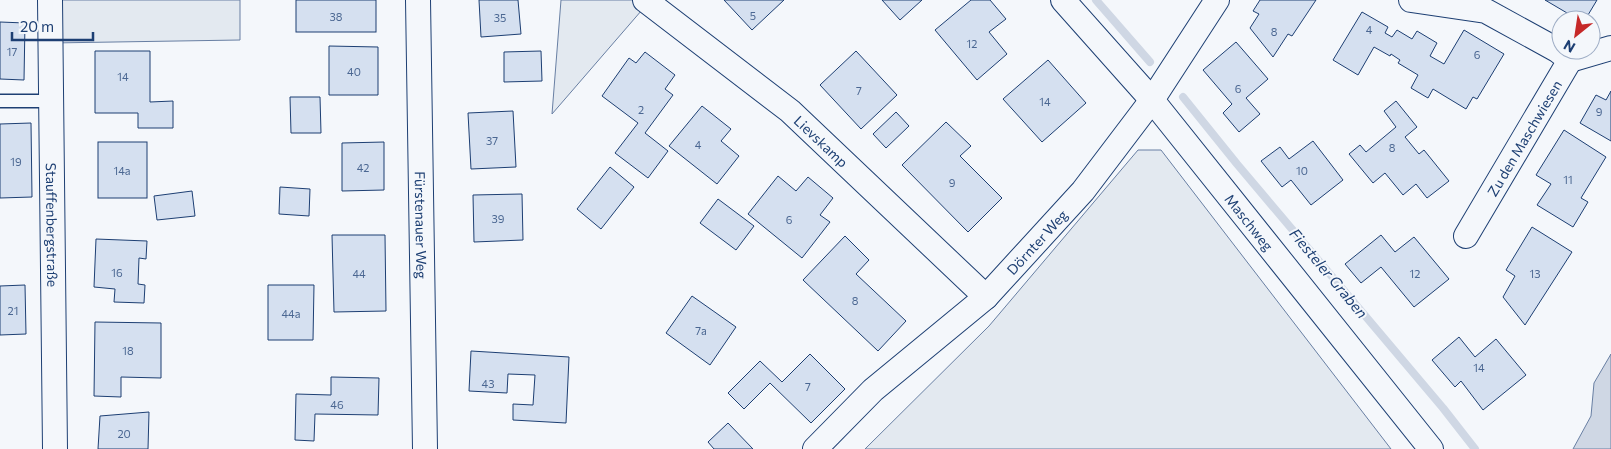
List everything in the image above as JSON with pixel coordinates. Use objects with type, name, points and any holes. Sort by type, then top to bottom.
[{"type":"street","name":"Stauffenbergstraße","points":[[50,0],[56,449]]},
{"type":"street","name":"Fürstenauer Weg","points":[[418,0],[425,449]]},
{"type":"street","name":"Lievskamp","points":[[645,0],[790,111],[986,297]]},
{"type":"street","name":"Maschweg","points":[[1063,0],[1152,100],[1431,449]]},
{"type":"street","name":"Dörnter Weg","points":[[815,449],[873,390],[986,297],[1083,191],[1152,100],[1217,0]]},
{"type":"street","points":[[1411,0],[1486,11],[1551,47]]},
{"type":"street","name":"Zu den Maschwiesen","points":[[1466,236],[1570,60]]},
{"type":"lane","points":[[0,101],[52,101]]},
{"type":"shaded area","points":[[50,0],[240,0],[240,40],[51,43]]},
{"type":"shaded area","points":[[561,0],[645,0],[648,3],[552,114]]},
{"type":"shaded area","points":[[1138,150],[1161,150],[1391,449],[865,449],[989,326]]},
{"type":"shaded area","points":[[1611,354],[1611,449],[1573,449],[1591,416],[1594,383]]},
{"type":"building","points":[[296,0],[376,0],[376,32],[296,32]]},
{"type":"building","points":[[479,0],[518,0],[521,34],[481,37]]},
{"type":"building","points":[[724,0],[784,0],[752,30]]},
{"type":"building","points":[[882,0],[922,0],[900,20]]},
{"type":"building","points":[[971,0],[990,0],[1006,19],[989,32],[1007,54],[977,80],[935,30]]},
{"type":"building","points":[[1260,0],[1316,0],[1292,36],[1288,34],[1273,57],[1250,28],[1259,14],[1253,11]]},
{"type":"building","points":[[1545,0],[1597,0],[1591,10],[1562,10]]},
{"type":"building","points":[[1362,12],[1388,27],[1385,33],[1392,37],[1397,30],[1412,39],[1417,31],[1437,43],[1430,56],[1444,64],[1464,30],[1504,54],[1477,99],[1473,97],[1466,109],[1433,89],[1428,98],[1411,88],[1418,75],[1398,63],[1400,60],[1391,54],[1390,56],[1374,47],[1358,75],[1333,60]]},
{"type":"building","points":[[0,22],[25,23],[24,80],[0,79]]},
{"type":"building","points":[[1236,42],[1268,79],[1246,98],[1260,114],[1239,132],[1223,113],[1232,104],[1203,70]]},
{"type":"building","points":[[329,46],[378,47],[378,95],[329,95]]},
{"type":"building","points":[[95,51],[150,51],[150,102],[173,101],[173,128],[138,128],[138,113],[95,113]]},
{"type":"building","points":[[541,51],[542,81],[504,82],[504,52]]},
{"type":"building","points":[[856,51],[897,95],[861,129],[820,85]]},
{"type":"building","points":[[645,52],[675,75],[665,89],[673,95],[645,133],[668,151],[648,178],[615,153],[638,123],[602,96],[629,58],[636,63]]},
{"type":"building","points":[[1048,60],[1086,103],[1042,142],[1003,99]]},
{"type":"building","points":[[1611,91],[1611,141],[1580,123],[1596,95],[1606,100]]},
{"type":"building","points":[[290,97],[320,97],[321,133],[291,133]]},
{"type":"building","points":[[1396,101],[1417,127],[1405,137],[1419,154],[1424,150],[1449,181],[1427,198],[1416,184],[1403,195],[1385,173],[1373,183],[1349,154],[1360,145],[1366,152],[1396,127],[1384,111]]},
{"type":"building","points":[[702,106],[731,129],[721,141],[739,156],[717,184],[669,146]]},
{"type":"building","points":[[513,111],[516,167],[471,169],[468,113]]},
{"type":"building","points":[[896,112],[909,126],[886,148],[873,134]]},
{"type":"building","points":[[946,122],[971,146],[960,156],[1002,198],[968,232],[902,165]]},
{"type":"building","points":[[31,123],[32,197],[0,198],[0,124]]},
{"type":"building","points":[[1564,130],[1606,157],[1581,198],[1588,202],[1573,227],[1537,205],[1551,184],[1536,175]]},
{"type":"building","points":[[1313,141],[1343,180],[1311,205],[1291,180],[1282,187],[1261,161],[1280,147],[1289,159]]},
{"type":"building","points":[[98,142],[147,142],[147,198],[98,198]]},
{"type":"building","points":[[384,142],[384,190],[342,191],[342,143]]},
{"type":"building","points":[[610,167],[634,187],[601,229],[577,209]]},
{"type":"building","points":[[778,176],[796,191],[808,177],[833,198],[820,215],[830,222],[802,258],[748,214]]},
{"type":"building","points":[[280,187],[310,189],[309,216],[279,214]]},
{"type":"building","points":[[192,191],[195,216],[157,220],[154,196]]},
{"type":"building","points":[[522,194],[523,240],[474,242],[473,195]]},
{"type":"building","points":[[718,199],[754,226],[736,250],[700,223]]},
{"type":"building","points":[[1532,227],[1572,252],[1525,325],[1503,297],[1515,276],[1506,270]]},
{"type":"building","points":[[332,235],[385,235],[386,311],[334,312]]},
{"type":"building","points":[[1381,235],[1395,252],[1414,237],[1449,279],[1414,307],[1381,267],[1361,283],[1345,264]]},
{"type":"building","points":[[845,236],[869,260],[856,274],[906,321],[878,351],[803,280]]},
{"type":"building","points":[[96,239],[147,241],[146,259],[139,258],[138,284],[145,285],[144,303],[114,302],[115,289],[94,287]]},
{"type":"building","points":[[25,285],[26,334],[0,335],[0,286]]},
{"type":"building","points":[[268,285],[314,285],[313,340],[268,340]]},
{"type":"building","points":[[692,296],[736,327],[710,365],[666,333]]},
{"type":"building","points":[[95,322],[161,323],[161,378],[121,377],[121,397],[94,396]]},
{"type":"building","points":[[1459,337],[1475,357],[1496,339],[1526,375],[1483,410],[1461,381],[1455,387],[1432,360]]},
{"type":"building","points":[[471,351],[569,357],[566,423],[513,420],[513,404],[533,405],[535,375],[508,374],[507,393],[469,391]]},
{"type":"building","points":[[810,354],[845,389],[811,423],[770,383],[744,409],[728,393],[760,361],[782,382]]},
{"type":"building","points":[[331,377],[379,378],[378,415],[315,414],[314,441],[295,440],[296,394],[331,395]]},
{"type":"building","points":[[149,412],[148,449],[98,449],[100,416]]},
{"type":"building","points":[[728,423],[753,449],[714,449],[708,442]]},
{"type":"waterway","name":"Fiesteler Graben","points":[[1096,0],[1150,62]]},
{"type":"waterway","name":"Fiesteler Graben","points":[[1183,97],[1237,164],[1443,408],[1475,449]]}]
